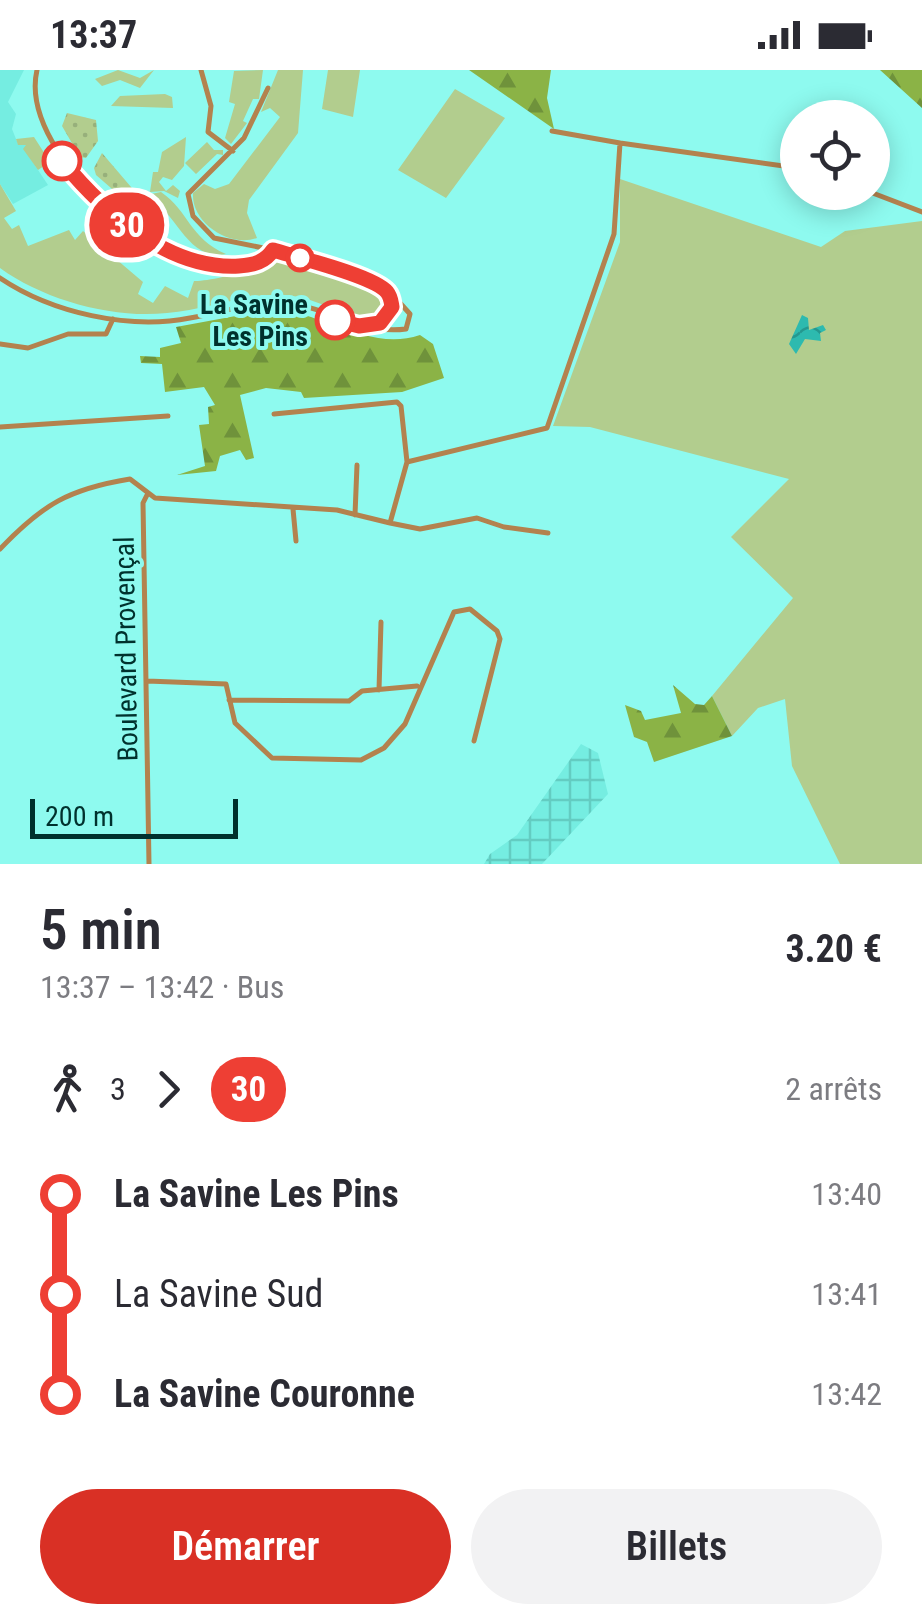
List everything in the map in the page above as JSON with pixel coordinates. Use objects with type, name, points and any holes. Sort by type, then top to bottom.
[{"type":"street","points":[[37,70],[34,101],[47,140],[108,211],[164,247],[212,264],[255,264],[273,250]]},
{"type":"street","points":[[201,70],[211,106],[208,132],[233,150]]},
{"type":"street","points":[[0,278],[32,296],[112,318],[161,322],[284,302],[359,326],[401,330],[409,326],[411,318],[385,289],[263,247],[235,246],[214,238],[199,224],[190,206],[192,188],[244,138],[268,88]]},
{"type":"street","points":[[552,132],[780,165]]},
{"type":"street","points":[[407,462],[490,438],[548,428],[614,234],[620,143]]},
{"type":"street","points":[[890,200],[922,212]]},
{"type":"street","points":[[359,326],[388,317],[391,302],[385,289]]},
{"type":"street","points":[[0,344],[28,348],[68,334],[106,334],[112,318]]},
{"type":"street","points":[[274,414],[397,402],[401,406],[407,462],[390,523]]},
{"type":"street","points":[[0,426],[168,416]]},
{"type":"street","points":[[355,515],[357,465]]},
{"type":"street","points":[[0,548],[43,508],[76,489],[130,479],[147,494],[355,515],[420,530],[477,518],[504,528],[548,533]]},
{"type":"street","name":"Boulevard Provençal","points":[[147,494],[143,503],[149,864]]},
{"type":"street","points":[[293,509],[296,541]]},
{"type":"street","points":[[147,681],[226,684],[234,723],[272,758],[361,760],[396,736],[454,612],[470,609],[498,632],[500,639],[474,741]]},
{"type":"street","points":[[379,690],[381,622]]},
{"type":"street","points":[[229,700],[350,701],[362,691],[418,686]]},
{"type":"shaded area","points":[[0,70],[24,70],[8,102],[16,114],[12,129],[18,144],[28,145],[24,149],[48,185],[13,204],[0,184]]},
{"type":"shaded area","points":[[118,70],[140,78],[154,70],[140,88],[120,80],[102,86],[95,79]]},
{"type":"shaded area","points":[[263,70],[259,99],[253,99],[243,121],[247,123],[231,144],[225,138],[235,104],[229,102],[234,71]]},
{"type":"shaded area","points":[[278,70],[303,70],[298,133],[249,200],[247,213],[257,238],[224,236],[198,214],[193,193],[204,184],[215,189],[229,184],[280,117],[270,108],[261,112]]},
{"type":"shaded area","points":[[328,70],[360,70],[353,117],[322,109]]},
{"type":"shaded area","points":[[455,89],[505,118],[446,198],[398,170]]},
{"type":"shaded area","points":[[120,96],[172,97],[173,108],[111,106]]},
{"type":"shaded area","points":[[67,113],[96,120],[98,141],[86,158],[80,157],[62,126]]},
{"type":"shaded area","points":[[34,137],[50,162],[38,170],[23,149],[26,145],[18,145],[16,139]]},
{"type":"shaded area","points":[[186,137],[184,166],[172,180],[163,177],[159,182],[166,191],[173,185],[180,191],[178,198],[164,191],[150,192],[162,152]]},
{"type":"shaded area","points":[[207,142],[214,150],[223,150],[223,155],[217,154],[196,174],[185,163]]},
{"type":"shaded area","points":[[102,153],[143,201],[134,208],[96,175],[94,168]]},
{"type":"shaded area","points":[[620,179],[821,247],[845,231],[922,221],[922,864],[840,864],[792,766],[785,699],[758,708],[732,736],[712,696],[793,598],[731,537],[789,479],[590,427],[553,426],[620,242]]},
{"type":"shaded area","points":[[0,184],[16,211],[4,218],[12,229],[19,225],[28,246],[69,230],[75,240],[83,231],[143,282],[138,294],[153,303],[165,286],[188,298],[194,281],[240,273],[281,258],[376,290],[385,298],[386,310],[376,318],[364,317],[281,295],[146,314],[102,310],[58,298],[0,268]]},
{"type":"shaded area","points":[[161,192],[204,240],[226,254],[213,254],[192,243],[151,199],[151,194]]},
{"type":"shaded area","points":[[581,744],[598,753],[608,794],[542,864],[484,864],[490,854],[517,835]]},
{"type":"green space","points":[[469,70],[551,70],[547,98],[554,129]]},
{"type":"green space","points":[[880,70],[922,70],[922,108]]},
{"type":"green space","points":[[274,309],[382,339],[420,335],[433,344],[444,378],[402,392],[304,398],[301,392],[266,388],[240,395],[254,458],[246,460],[240,450],[220,456],[216,471],[177,475],[205,466],[199,425],[209,424],[208,407],[215,405],[204,387],[165,392],[162,364],[141,363],[140,356],[160,357],[160,348],[181,343],[176,327]]},
{"type":"green space","points":[[673,685],[695,704],[704,705],[712,696],[732,736],[654,762],[647,742],[634,737],[625,705],[641,711],[645,720],[681,713]]},
{"type":"water","points":[[802,315],[808,318],[809,330],[823,325],[826,330],[820,333],[821,341],[805,339],[796,354],[789,344]]},
{"type":"bus line","name":"30","points":[[62,161],[108,211],[164,247],[191,258],[230,266],[262,261],[273,250],[385,289],[389,296],[392,307],[380,323],[359,326],[335,320]]},
{"type":"place","name":"La Savine Les Pins","points":[[335,320]]}]
